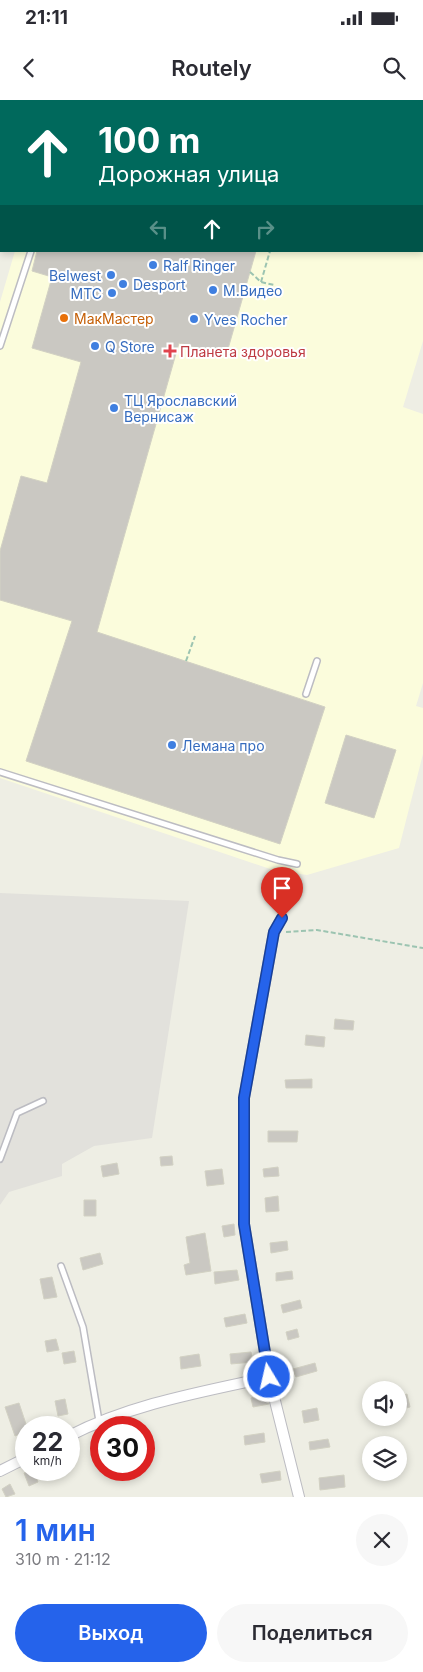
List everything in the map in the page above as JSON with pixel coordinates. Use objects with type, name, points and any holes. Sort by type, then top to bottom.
[{"type":"street","points":[[282,918],[274,932],[244,1098],[244,1224],[269,1377],[299,1497]]},
{"type":"street","points":[[115,1416],[163,1401],[269,1377]]},
{"type":"street","points":[[0,1471],[15,1464]]},
{"type":"lane","points":[[0,346],[31,252]]},
{"type":"lane","points":[[306,694],[317,661]]},
{"type":"lane","points":[[0,772],[278,860],[297,864]]},
{"type":"lane","points":[[0,1160],[17,1113],[43,1101]]},
{"type":"lane","points":[[61,1266],[83,1328],[98,1416]]},
{"type":"path","points":[[261,282],[270,252]]},
{"type":"path","points":[[250,272],[261,282],[274,285]]},
{"type":"path","points":[[186,661],[195,636]]},
{"type":"path","points":[[274,932],[317,930],[423,948]]},
{"type":"shaded area","points":[[15,252],[423,252],[423,341],[403,407],[423,414],[423,683],[416,706],[423,708],[423,754],[399,848],[307,875],[273,870],[0,778],[0,302]]},
{"type":"shaded area","points":[[0,893],[189,901],[152,1138],[94,1146],[62,1164],[62,1176],[9,1192],[0,1205]]},
{"type":"building","points":[[37,252],[256,252],[226,356],[179,343],[97,632],[325,707],[280,844],[26,761],[72,621],[0,600],[0,551],[21,476],[47,483],[81,362],[32,348],[52,277],[32,271]]},
{"type":"building","points":[[346,735],[396,750],[374,818],[325,803]]},
{"type":"building","points":[[335,1019],[354,1021],[353,1030],[334,1029]]},
{"type":"building","points":[[306,1035],[325,1037],[324,1047],[305,1045]]},
{"type":"building","points":[[312,1079],[312,1088],[286,1088],[285,1080]]},
{"type":"building","points":[[268,1131],[298,1131],[297,1142],[268,1142]]},
{"type":"building","points":[[172,1156],[173,1165],[161,1166],[160,1157]]},
{"type":"building","points":[[117,1163],[119,1174],[103,1177],[101,1166]]},
{"type":"building","points":[[278,1167],[279,1176],[264,1177],[263,1169]]},
{"type":"building","points":[[222,1169],[224,1184],[207,1186],[205,1171]]},
{"type":"building","points":[[278,1196],[279,1211],[266,1212],[265,1198]]},
{"type":"building","points":[[84,1200],[96,1200],[96,1216],[84,1216]]},
{"type":"building","points":[[234,1224],[235,1235],[224,1237],[222,1226]]},
{"type":"building","points":[[205,1233],[211,1271],[186,1275],[184,1265],[190,1263],[186,1237]]},
{"type":"building","points":[[287,1241],[288,1250],[271,1253],[270,1243]]},
{"type":"building","points":[[100,1253],[103,1264],[83,1270],[80,1258]]},
{"type":"building","points":[[237,1270],[239,1280],[215,1284],[214,1272]]},
{"type":"building","points":[[292,1271],[293,1279],[276,1281],[276,1273]]},
{"type":"building","points":[[52,1277],[57,1297],[44,1299],[40,1279]]},
{"type":"building","points":[[300,1300],[302,1308],[283,1313],[281,1305]]},
{"type":"building","points":[[245,1314],[247,1323],[226,1327],[224,1318]]},
{"type":"building","points":[[297,1329],[299,1337],[288,1340],[286,1332]]},
{"type":"building","points":[[56,1339],[59,1350],[47,1352],[45,1341]]},
{"type":"building","points":[[74,1351],[76,1362],[64,1364],[62,1353]]},
{"type":"building","points":[[251,1352],[253,1362],[231,1364],[230,1354]]},
{"type":"building","points":[[199,1354],[201,1366],[181,1369],[180,1357]]},
{"type":"building","points":[[315,1363],[317,1371],[296,1377],[293,1369]]},
{"type":"building","points":[[407,1394],[410,1407],[407,1408]]},
{"type":"building","points":[[266,1395],[269,1404],[253,1407],[251,1398]]},
{"type":"building","points":[[65,1399],[68,1414],[58,1416],[55,1401]]},
{"type":"building","points":[[19,1403],[23,1416],[15,1416],[15,1436],[5,1407]]},
{"type":"building","points":[[317,1408],[319,1420],[304,1423],[302,1411]]},
{"type":"building","points":[[264,1433],[265,1442],[245,1445],[244,1436]]},
{"type":"building","points":[[328,1439],[330,1447],[310,1450],[309,1442]]},
{"type":"building","points":[[280,1471],[281,1480],[262,1483],[260,1474]]},
{"type":"building","points":[[344,1475],[345,1487],[320,1490],[319,1478]]},
{"type":"building","points":[[27,1481],[38,1481],[38,1482],[29,1486]]},
{"type":"building","points":[[10,1484],[15,1494],[6,1497],[2,1489]]},
{"type":"place","name":"Ralf Ringer","points":[[153,265]]},
{"type":"place","name":"Belwest","points":[[111,275]]},
{"type":"place","name":"Desport","points":[[123,284]]},
{"type":"place","name":"М.Видео","points":[[213,290]]},
{"type":"place","name":"МТС","points":[[112,293]]},
{"type":"place","name":"МакМастер","points":[[64,318]]},
{"type":"place","name":"Yves Rocher","points":[[194,319]]},
{"type":"place","name":"Q Store","points":[[95,346]]},
{"type":"place","name":"Планета здоровья","points":[[170,351]]},
{"type":"place","name":"ТЦ Ярославский Вернисаж","points":[[114,408]]},
{"type":"place","name":"Лемана про","points":[[172,745]]},
{"type":"route","points":[[269,1377],[244,1224],[244,1098],[274,932],[282,918]]}]
